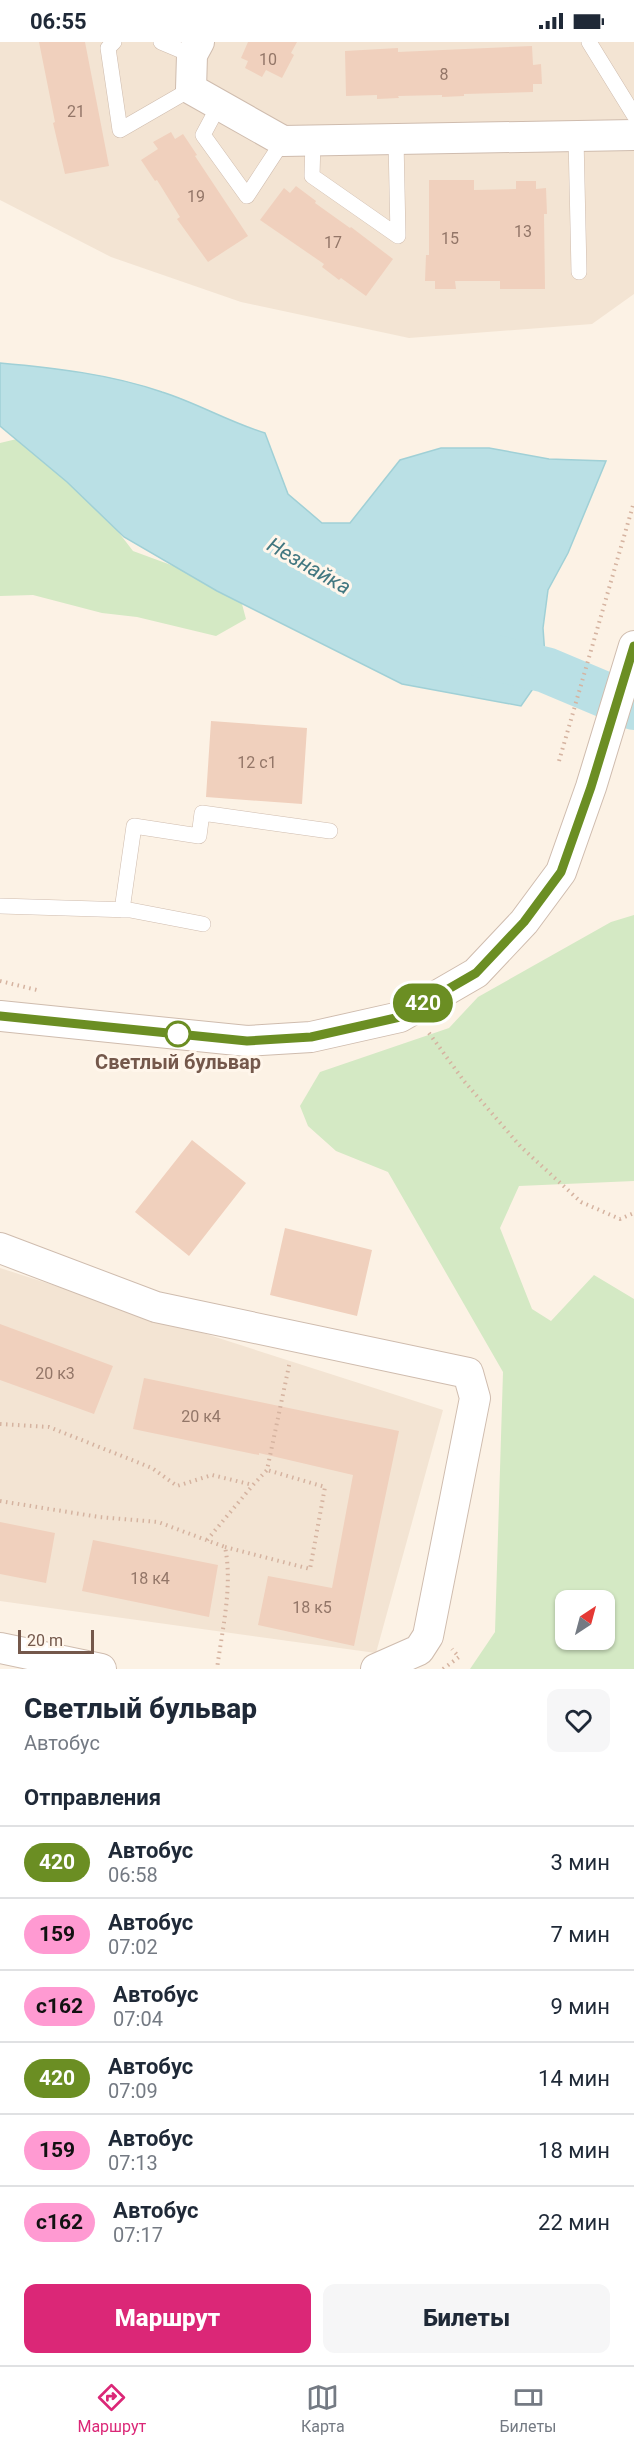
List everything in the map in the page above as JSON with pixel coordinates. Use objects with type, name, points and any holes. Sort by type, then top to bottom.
[{"type":"street","points":[[196,49],[192,89],[283,141],[634,135]]},
{"type":"street","points":[[0,1016],[247,1041],[311,1037],[400,1017],[476,973],[524,922],[561,872],[591,787],[633,651]]},
{"type":"street","points":[[0,1248],[156,1307],[468,1373],[475,1398],[428,1636],[419,1650],[376,1669]]},
{"type":"street","points":[[0,1648],[101,1669]]},
{"type":"lane","points":[[114,42],[108,48],[120,130],[192,89]]},
{"type":"lane","points":[[161,42],[196,49]]},
{"type":"lane","points":[[589,42],[634,115]]},
{"type":"lane","points":[[219,105],[203,135],[247,196],[283,141]]},
{"type":"lane","points":[[576,137],[579,272]]},
{"type":"lane","points":[[313,141],[312,176],[398,236],[396,140]]},
{"type":"lane","points":[[122,910],[134,826],[199,836],[202,813],[330,831]]},
{"type":"lane","points":[[0,906],[122,910],[203,924]]},
{"type":"path","points":[[559,761],[634,502]]},
{"type":"path","points":[[0,981],[39,990]]},
{"type":"path","points":[[400,1017],[427,1029],[464,1081],[521,1147],[581,1202],[620,1219],[634,1213]]},
{"type":"path","points":[[207,1540],[267,1470],[296,1337]]},
{"type":"path","points":[[0,1424],[49,1427],[152,1468],[177,1486],[212,1475],[253,1485]]},
{"type":"path","points":[[0,1501],[99,1517],[158,1522],[225,1547],[310,1569],[325,1487],[267,1470]]},
{"type":"path","points":[[216,1669],[226,1598],[225,1547]]},
{"type":"shaded area","points":[[0,42],[634,42],[634,294],[592,324],[409,338],[241,302],[111,257],[0,200]]},
{"type":"shaded area","points":[[0,1268],[443,1410],[376,1653],[0,1601]]},
{"type":"green space","points":[[42,433],[133,551],[209,579],[239,593],[246,619],[216,636],[137,617],[102,613],[33,595],[0,596],[0,443]]},
{"type":"green space","points":[[634,915],[634,1181],[519,1186],[500,1228],[532,1309],[551,1321],[594,1275],[634,1299],[634,1669],[470,1669],[495,1632],[503,1372],[388,1172],[336,1151],[308,1126],[300,1106],[320,1072],[449,1028],[478,997],[611,922]]},
{"type":"water","points":[[0,363],[82,373],[142,386],[175,396],[265,433],[288,494],[322,523],[350,523],[400,460],[441,448],[489,448],[549,459],[606,461],[568,553],[548,590],[543,628],[546,670],[521,706],[402,684],[217,591],[124,537],[67,482],[0,426]]},
{"type":"building","points":[[39,42],[85,42],[109,166],[65,174],[53,123],[55,122]]},
{"type":"building","points":[[248,42],[297,42],[291,53],[294,55],[282,78],[266,70],[262,77],[245,68],[248,61],[241,58]]},
{"type":"building","points":[[532,46],[533,65],[541,64],[542,84],[533,84],[533,92],[442,97],[442,95],[398,96],[399,98],[377,99],[377,95],[346,96],[345,51],[398,48],[398,52]]},
{"type":"building","points":[[171,132],[175,139],[183,134],[248,236],[208,262],[177,219],[180,217],[157,180],[155,181],[141,160],[158,149],[153,142]]},
{"type":"building","points":[[429,180],[474,180],[474,190],[516,189],[516,181],[536,181],[536,189],[546,188],[545,289],[500,289],[500,281],[455,281],[456,289],[435,289],[435,281],[425,281],[426,255],[429,255]]},
{"type":"building","points":[[296,186],[316,201],[315,203],[393,259],[366,296],[341,278],[339,280],[322,267],[324,264],[260,220],[284,188],[290,193]]},
{"type":"building","points":[[211,721],[307,728],[302,804],[206,797]]},
{"type":"building","points":[[192,1140],[246,1183],[189,1256],[135,1212]]},
{"type":"building","points":[[285,1228],[372,1250],[357,1316],[270,1295]]},
{"type":"building","points":[[0,1324],[113,1366],[94,1414],[0,1380]]},
{"type":"building","points":[[144,1378],[399,1431],[354,1646],[258,1625],[268,1576],[332,1588],[353,1475],[259,1453],[259,1455],[133,1429]]},
{"type":"building","points":[[0,1522],[55,1533],[46,1583],[0,1574]]},
{"type":"building","points":[[93,1540],[218,1565],[209,1617],[82,1591]]},
{"type":"waterway","name":"Незнайка","points":[[483,655],[546,670],[634,707]]},
{"type":"bus line","name":"420","points":[[0,1016],[247,1041],[311,1037],[400,1017],[476,973],[524,922],[561,872],[591,787],[634,646]]},
{"type":"place","name":"Светлый бульвар","points":[[178,1034]]}]
